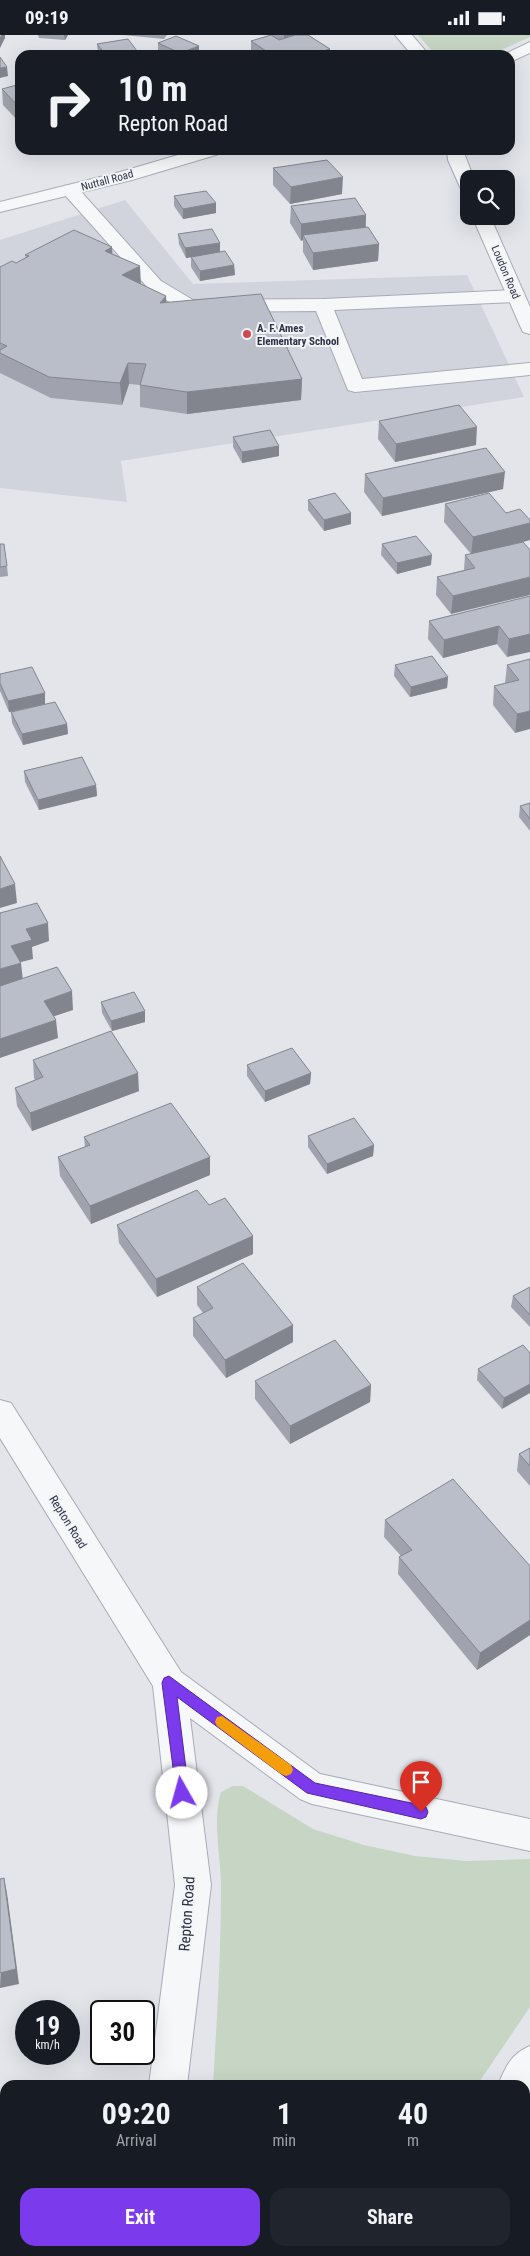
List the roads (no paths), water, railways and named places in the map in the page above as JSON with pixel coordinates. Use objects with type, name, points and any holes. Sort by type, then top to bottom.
[{"type":"street","points":[[403,35],[416,50]]},
{"type":"street","points":[[515,54],[530,47]]},
{"type":"street","name":"Nuttall Road","points":[[0,207],[70,190],[195,155]]},
{"type":"street","points":[[457,155],[463,170]]},
{"type":"street","points":[[70,190],[155,285],[189,306],[322,305],[516,296]]},
{"type":"street","name":"Loudon Road","points":[[485,225],[530,328]]},
{"type":"street","points":[[322,305],[355,386],[530,369]]},
{"type":"street","name":"Repton Road","points":[[0,1412],[169,1683],[312,1788],[530,1835]]},
{"type":"street","name":"Repton Road","points":[[169,1683],[193,1885],[169,2080]]},
{"type":"street","points":[[520,2080],[530,2065]]},
{"type":"place","name":"A. F. Ames Elementary School","points":[[247,334]]}]
